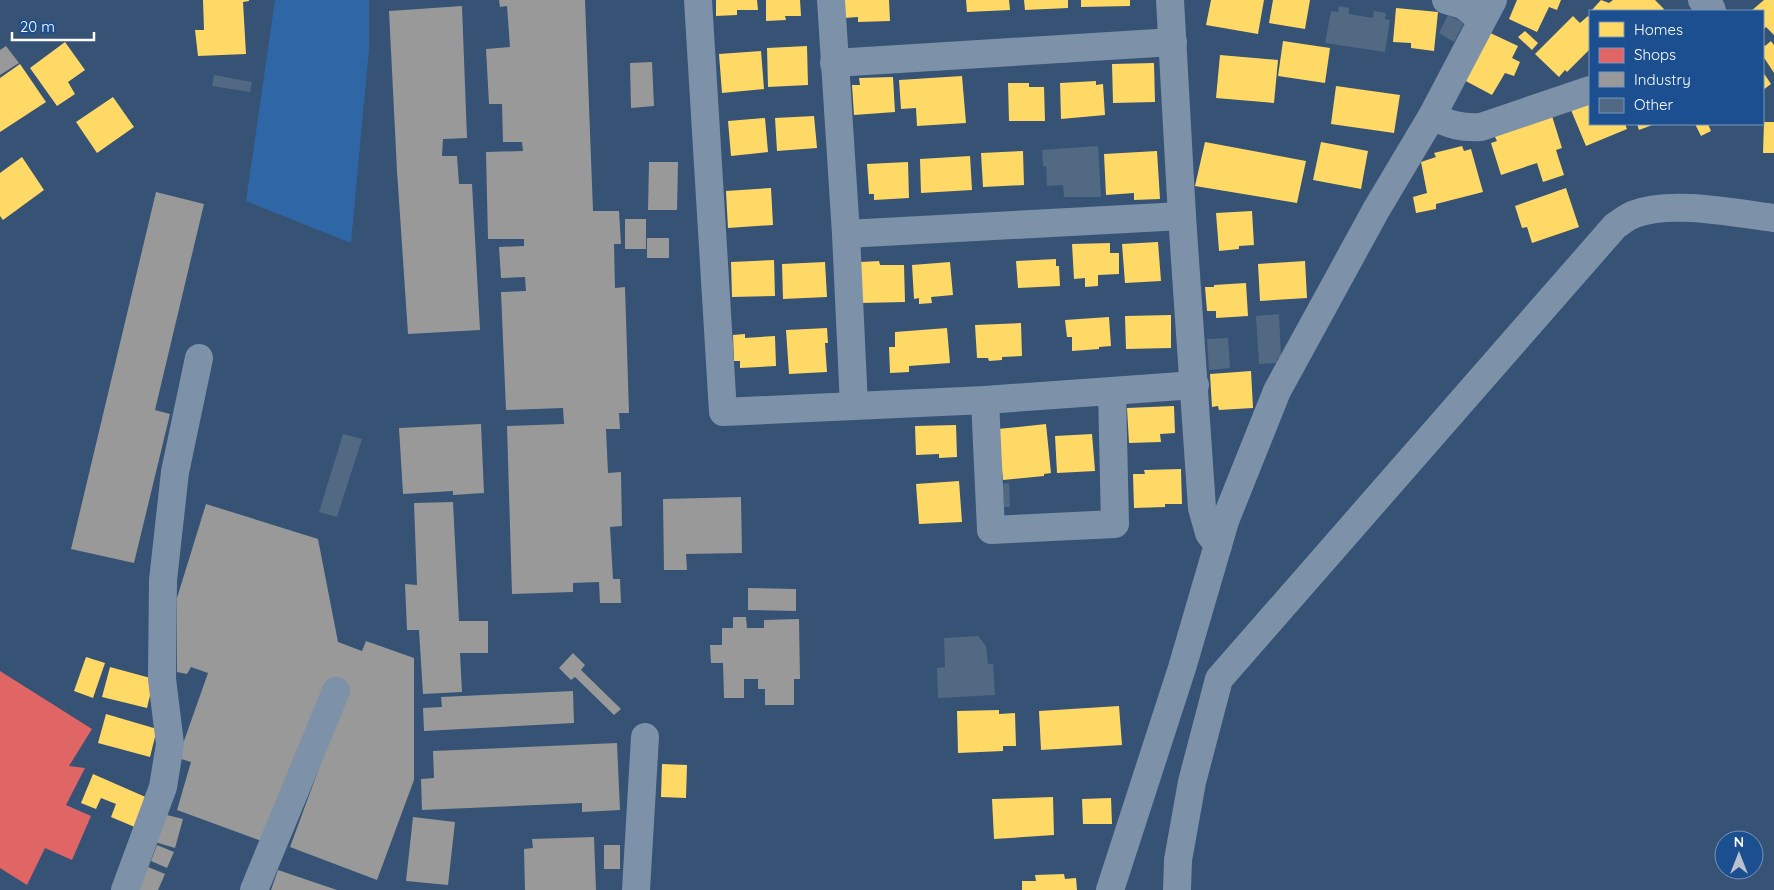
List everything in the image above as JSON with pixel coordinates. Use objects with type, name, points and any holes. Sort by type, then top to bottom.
[{"type":"street","points":[[698,0],[722,412],[985,400],[1195,385]]},
{"type":"street","points":[[831,0],[846,234],[854,406]]},
{"type":"street","points":[[1170,0],[1182,216],[1202,508],[1209,533],[1218,545]]},
{"type":"street","points":[[1110,890],[1182,668],[1225,521],[1277,391],[1376,210],[1432,116],[1487,10],[1446,0]]},
{"type":"street","points":[[1702,0],[1712,10]]},
{"type":"street","points":[[834,63],[1173,42]]},
{"type":"street","points":[[1432,116],[1447,124],[1463,128],[1481,127],[1589,90]]},
{"type":"street","points":[[1177,890],[1178,860],[1192,782],[1219,679],[1615,226],[1634,214],[1659,208],[1701,209],[1774,218]]},
{"type":"street","points":[[846,234],[1182,216]]},
{"type":"street","points":[[125,890],[162,788],[170,744],[162,678],[162,580],[175,472],[199,358]]},
{"type":"street","points":[[985,400],[991,530],[1115,524],[1112,392]]},
{"type":"street","points":[[1182,668],[1219,679]]},
{"type":"street","points":[[254,890],[336,691]]},
{"type":"street","points":[[636,890],[645,737]]},
{"type":"shaded area","points":[[275,0],[369,0],[369,49],[351,243],[246,201]]},
{"type":"building: Homes","points":[[203,0],[249,0],[243,2],[246,54],[198,56],[195,30],[204,30]]},
{"type":"building: Homes","points":[[716,0],[757,0],[758,10],[737,10],[737,15],[716,16]]},
{"type":"building: Homes","points":[[766,0],[800,0],[801,16],[785,16],[786,20],[766,21]]},
{"type":"building: Homes","points":[[843,0],[889,0],[890,21],[858,22],[858,17],[844,18]]},
{"type":"building: Homes","points":[[966,0],[1009,0],[1010,10],[967,12]]},
{"type":"building: Homes","points":[[1024,0],[1068,0],[1068,8],[1025,10]]},
{"type":"building: Homes","points":[[1081,0],[1130,0],[1130,6],[1081,7]]},
{"type":"building: Homes","points":[[1211,0],[1264,0],[1258,34],[1206,25]]},
{"type":"building: Homes","points":[[1273,0],[1310,0],[1305,29],[1269,23]]},
{"type":"building: Homes","points":[[1517,0],[1561,0],[1557,10],[1549,7],[1537,32],[1509,19]]},
{"type":"building: Homes","points":[[1601,0],[1609,3],[1613,0],[1655,0],[1664,9],[1663,10],[1592,10]]},
{"type":"building: Homes","points":[[1764,0],[1774,0],[1774,35],[1766,27],[1764,29],[1764,10],[1752,10]]},
{"type":"building: Homes","points":[[1396,8],[1438,12],[1434,51],[1411,48],[1411,43],[1393,42]]},
{"type":"building: Homes","points":[[1573,16],[1580,23],[1589,17],[1589,50],[1567,72],[1565,70],[1559,77],[1535,54]]},
{"type":"building: Homes","points":[[1486,31],[1518,46],[1512,58],[1520,62],[1514,76],[1505,73],[1492,95],[1462,79]]},
{"type":"building: Homes","points":[[1525,31],[1538,43],[1532,50],[1518,37]]},
{"type":"building: Homes","points":[[1283,41],[1330,48],[1325,83],[1278,76]]},
{"type":"building: Homes","points":[[1771,41],[1774,45],[1774,73],[1764,58],[1764,44],[1765,46]]},
{"type":"building: Homes","points":[[65,42],[85,70],[68,82],[75,94],[57,106],[30,68]]},
{"type":"building: Homes","points":[[807,46],[808,85],[768,87],[767,48]]},
{"type":"building: Homes","points":[[761,51],[764,89],[722,93],[719,54]]},
{"type":"building: Homes","points":[[1220,55],[1278,60],[1274,103],[1216,98]]},
{"type":"building: Homes","points":[[1154,63],[1155,102],[1113,103],[1112,64]]},
{"type":"building: Homes","points":[[20,64],[46,102],[0,132],[0,78]]},
{"type":"building: Homes","points":[[1764,74],[1771,84],[1764,89]]},
{"type":"building: Homes","points":[[962,76],[966,123],[917,126],[916,108],[901,109],[899,80]]},
{"type":"building: Homes","points":[[893,77],[895,112],[854,115],[852,85],[860,85],[859,78]]},
{"type":"building: Homes","points":[[1096,81],[1096,85],[1103,84],[1105,115],[1061,119],[1060,83]]},
{"type":"building: Homes","points":[[1008,83],[1029,83],[1029,87],[1044,87],[1045,121],[1009,121]]},
{"type":"building: Homes","points":[[1336,86],[1400,95],[1394,133],[1331,124]]},
{"type":"building: Homes","points":[[113,97],[134,127],[97,153],[76,122]]},
{"type":"building: Homes","points":[[1589,103],[1589,125],[1625,125],[1627,129],[1586,146],[1571,110]]},
{"type":"building: Homes","points":[[814,116],[817,148],[777,151],[775,118]]},
{"type":"building: Homes","points":[[1552,116],[1562,148],[1556,150],[1564,175],[1543,182],[1537,163],[1501,175],[1491,143],[1497,141],[1494,135]]},
{"type":"building: Homes","points":[[765,118],[768,152],[731,156],[728,121]]},
{"type":"building: Homes","points":[[1764,122],[1774,122],[1774,153],[1763,153]]},
{"type":"building: Homes","points":[[1637,125],[1652,125],[1639,130]]},
{"type":"building: Homes","points":[[1696,125],[1708,125],[1711,131],[1701,136]]},
{"type":"building: Homes","points":[[1205,142],[1306,161],[1297,203],[1195,186]]},
{"type":"building: Homes","points":[[1321,142],[1368,151],[1361,189],[1313,180]]},
{"type":"building: Homes","points":[[1462,146],[1464,151],[1471,149],[1483,192],[1436,204],[1436,209],[1416,213],[1413,197],[1427,193],[1421,162],[1436,157],[1434,153]]},
{"type":"building: Homes","points":[[1023,151],[1024,185],[983,187],[981,153]]},
{"type":"building: Homes","points":[[1157,151],[1160,199],[1134,200],[1134,193],[1106,195],[1104,154]]},
{"type":"building: Homes","points":[[970,156],[972,190],[921,193],[920,159]]},
{"type":"building: Homes","points":[[22,157],[44,190],[3,220],[0,216],[0,173]]},
{"type":"building: Homes","points":[[908,162],[909,198],[874,200],[874,194],[869,194],[867,164]]},
{"type":"building: Homes","points":[[771,188],[773,225],[728,228],[726,191]]},
{"type":"building: Homes","points":[[1566,188],[1579,227],[1532,243],[1527,227],[1522,228],[1515,206]]},
{"type":"building: Homes","points":[[1252,211],[1254,245],[1239,246],[1239,249],[1219,251],[1216,213]]},
{"type":"building: Homes","points":[[1158,242],[1161,281],[1125,283],[1122,244]]},
{"type":"building: Homes","points":[[1110,243],[1110,253],[1119,253],[1119,274],[1098,275],[1098,286],[1085,287],[1085,278],[1074,279],[1072,244]]},
{"type":"building: Homes","points":[[1056,259],[1056,266],[1059,266],[1060,286],[1018,288],[1016,261]]},
{"type":"building: Homes","points":[[774,260],[775,296],[732,297],[731,262]]},
{"type":"building: Homes","points":[[879,261],[880,265],[904,265],[905,302],[861,303],[860,262]]},
{"type":"building: Homes","points":[[1305,261],[1307,298],[1260,301],[1258,264]]},
{"type":"building: Homes","points":[[825,262],[827,297],[783,299],[782,264]]},
{"type":"building: Homes","points":[[950,262],[953,295],[931,297],[932,303],[919,304],[919,298],[914,299],[912,265]]},
{"type":"building: Homes","points":[[1246,283],[1248,316],[1216,318],[1216,311],[1207,311],[1205,287]]},
{"type":"building: Homes","points":[[1171,315],[1171,348],[1126,349],[1125,316]]},
{"type":"building: Homes","points":[[1109,317],[1111,346],[1072,351],[1072,337],[1067,337],[1065,320]]},
{"type":"building: Homes","points":[[1021,323],[1022,356],[1002,357],[1002,360],[989,361],[988,358],[977,358],[975,325]]},
{"type":"building: Homes","points":[[827,328],[828,343],[825,343],[827,372],[789,374],[786,330]]},
{"type":"building: Homes","points":[[947,328],[950,363],[909,366],[909,372],[890,373],[889,347],[895,347],[895,332]]},
{"type":"building: Homes","points":[[745,334],[745,338],[775,336],[776,366],[740,368],[740,361],[734,361],[733,335]]},
{"type":"building: Homes","points":[[1251,371],[1253,408],[1219,410],[1218,406],[1212,407],[1210,374]]},
{"type":"building: Homes","points":[[1174,406],[1175,433],[1160,434],[1161,442],[1129,443],[1127,408]]},
{"type":"building: Homes","points":[[1046,424],[1051,473],[1044,474],[1044,476],[1003,480],[998,429]]},
{"type":"building: Homes","points":[[956,425],[957,457],[939,458],[939,454],[916,455],[915,426]]},
{"type":"building: Homes","points":[[1092,434],[1095,471],[1057,473],[1055,436]]},
{"type":"building: Homes","points":[[1181,469],[1182,504],[1165,504],[1165,507],[1134,508],[1133,474],[1145,474],[1144,470]]},
{"type":"building: Homes","points":[[959,481],[962,522],[919,524],[916,484]]},
{"type":"building: Homes","points":[[86,657],[105,663],[93,698],[74,691]]},
{"type":"building: Homes","points":[[110,667],[154,679],[147,708],[102,697]]},
{"type":"building: Homes","points":[[1119,706],[1122,745],[1041,750],[1039,711]]},
{"type":"building: Homes","points":[[999,710],[999,714],[1015,713],[1016,746],[1003,746],[1003,751],[958,753],[957,711]]},
{"type":"building: Homes","points":[[106,714],[157,729],[150,757],[98,743]]},
{"type":"building: Homes","points":[[662,764],[687,765],[686,798],[661,797]]},
{"type":"building: Homes","points":[[93,774],[150,799],[137,828],[111,817],[116,804],[101,798],[96,809],[81,803]]},
{"type":"building: Homes","points":[[1053,797],[1054,835],[994,839],[992,799]]},
{"type":"building: Homes","points":[[1111,798],[1112,824],[1083,824],[1082,799]]},
{"type":"building: Homes","points":[[1064,874],[1065,879],[1076,878],[1077,890],[1022,890],[1022,881],[1036,881],[1035,875]]},
{"type":"building: Shops","points":[[0,671],[92,729],[69,766],[85,768],[66,805],[91,816],[72,860],[45,848],[27,885],[0,868]]},
{"type":"building: Industry","points":[[499,0],[585,0],[593,211],[619,211],[621,244],[614,244],[615,288],[625,287],[629,413],[619,413],[620,429],[606,429],[608,473],[621,472],[622,526],[610,527],[613,579],[620,579],[621,603],[600,603],[599,582],[573,583],[573,592],[512,594],[507,426],[564,424],[563,408],[506,410],[501,292],[526,291],[525,277],[501,278],[499,247],[524,246],[524,239],[488,239],[486,152],[523,151],[522,142],[503,142],[502,104],[489,104],[486,49],[510,47],[507,6],[500,7]]},
{"type":"building: Industry","points":[[462,6],[467,138],[443,139],[442,156],[457,156],[459,184],[472,184],[480,330],[408,334],[389,11]]},
{"type":"building: Industry","points":[[6,46],[19,63],[0,75],[0,50]]},
{"type":"building: Industry","points":[[652,62],[654,106],[631,108],[630,63]]},
{"type":"building: Industry","points":[[649,162],[678,162],[677,210],[648,210]]},
{"type":"building: Industry","points":[[156,192],[204,204],[155,410],[170,414],[134,563],[71,549]]},
{"type":"building: Industry","points":[[625,219],[646,219],[646,249],[625,249]]},
{"type":"building: Industry","points":[[647,238],[669,238],[669,258],[647,258]]},
{"type":"building: Industry","points":[[481,424],[484,493],[453,495],[453,491],[403,494],[399,428]]},
{"type":"building: Industry","points":[[741,497],[742,553],[686,554],[687,570],[664,570],[663,499]]},
{"type":"building: Industry","points":[[453,502],[459,621],[488,621],[488,653],[460,653],[462,692],[423,694],[419,630],[407,630],[405,584],[417,585],[414,503]]},
{"type":"building: Industry","points":[[206,504],[318,539],[338,642],[362,651],[366,641],[414,658],[414,780],[377,880],[290,847],[349,687],[332,681],[264,842],[177,810],[191,762],[178,758],[208,673],[191,667],[187,674],[177,672],[177,598]]},
{"type":"building: Industry","points":[[748,588],[796,589],[796,611],[748,610]]},
{"type":"building: Industry","points":[[733,617],[746,617],[747,628],[764,628],[764,620],[799,619],[800,679],[794,679],[794,705],[765,705],[765,689],[758,689],[758,679],[744,679],[744,698],[724,698],[723,663],[711,663],[710,645],[722,645],[722,628],[733,628]]},
{"type":"building: Industry","points":[[573,653],[585,665],[581,670],[621,709],[614,715],[575,677],[571,680],[559,668]]},
{"type":"building: Industry","points":[[573,691],[574,723],[424,731],[423,708],[442,707],[441,697]]},
{"type":"building: Industry","points":[[617,743],[620,810],[582,812],[582,803],[422,810],[421,779],[434,778],[433,751]]},
{"type":"building: Industry","points":[[163,814],[183,819],[175,848],[155,842]]},
{"type":"building: Industry","points":[[413,817],[455,822],[448,885],[406,881]]},
{"type":"building: Industry","points":[[594,837],[596,890],[525,890],[524,849],[533,848],[532,839]]},
{"type":"building: Industry","points":[[157,845],[174,852],[167,868],[151,861]]},
{"type":"building: Industry","points":[[604,845],[620,845],[620,869],[604,869]]},
{"type":"building: Industry","points":[[148,867],[165,874],[158,890],[138,890]]},
{"type":"building: Industry","points":[[278,870],[337,890],[271,890]]},
{"type":"building: Other","points":[[1339,6],[1349,8],[1349,14],[1373,18],[1374,11],[1386,13],[1385,19],[1390,20],[1385,52],[1325,43],[1331,11],[1338,12]]},
{"type":"building: Other","points":[[1448,15],[1464,23],[1454,42],[1439,33]]},
{"type":"building: Other","points":[[214,75],[252,82],[250,92],[212,86]]},
{"type":"building: Other","points":[[1098,146],[1101,197],[1064,197],[1063,185],[1047,186],[1046,166],[1043,166],[1042,150]]},
{"type":"building: Other","points":[[1279,314],[1281,358],[1277,358],[1277,363],[1259,364],[1256,316]]},
{"type":"building: Other","points":[[1228,338],[1230,368],[1209,370],[1207,339]]},
{"type":"building: Other","points":[[343,434],[362,439],[337,517],[319,512]]},
{"type":"building: Other","points":[[1009,483],[1010,507],[1004,507],[1002,484]]},
{"type":"building: Other","points":[[978,636],[986,646],[988,664],[993,664],[995,695],[938,698],[937,668],[945,667],[944,638]]}]
